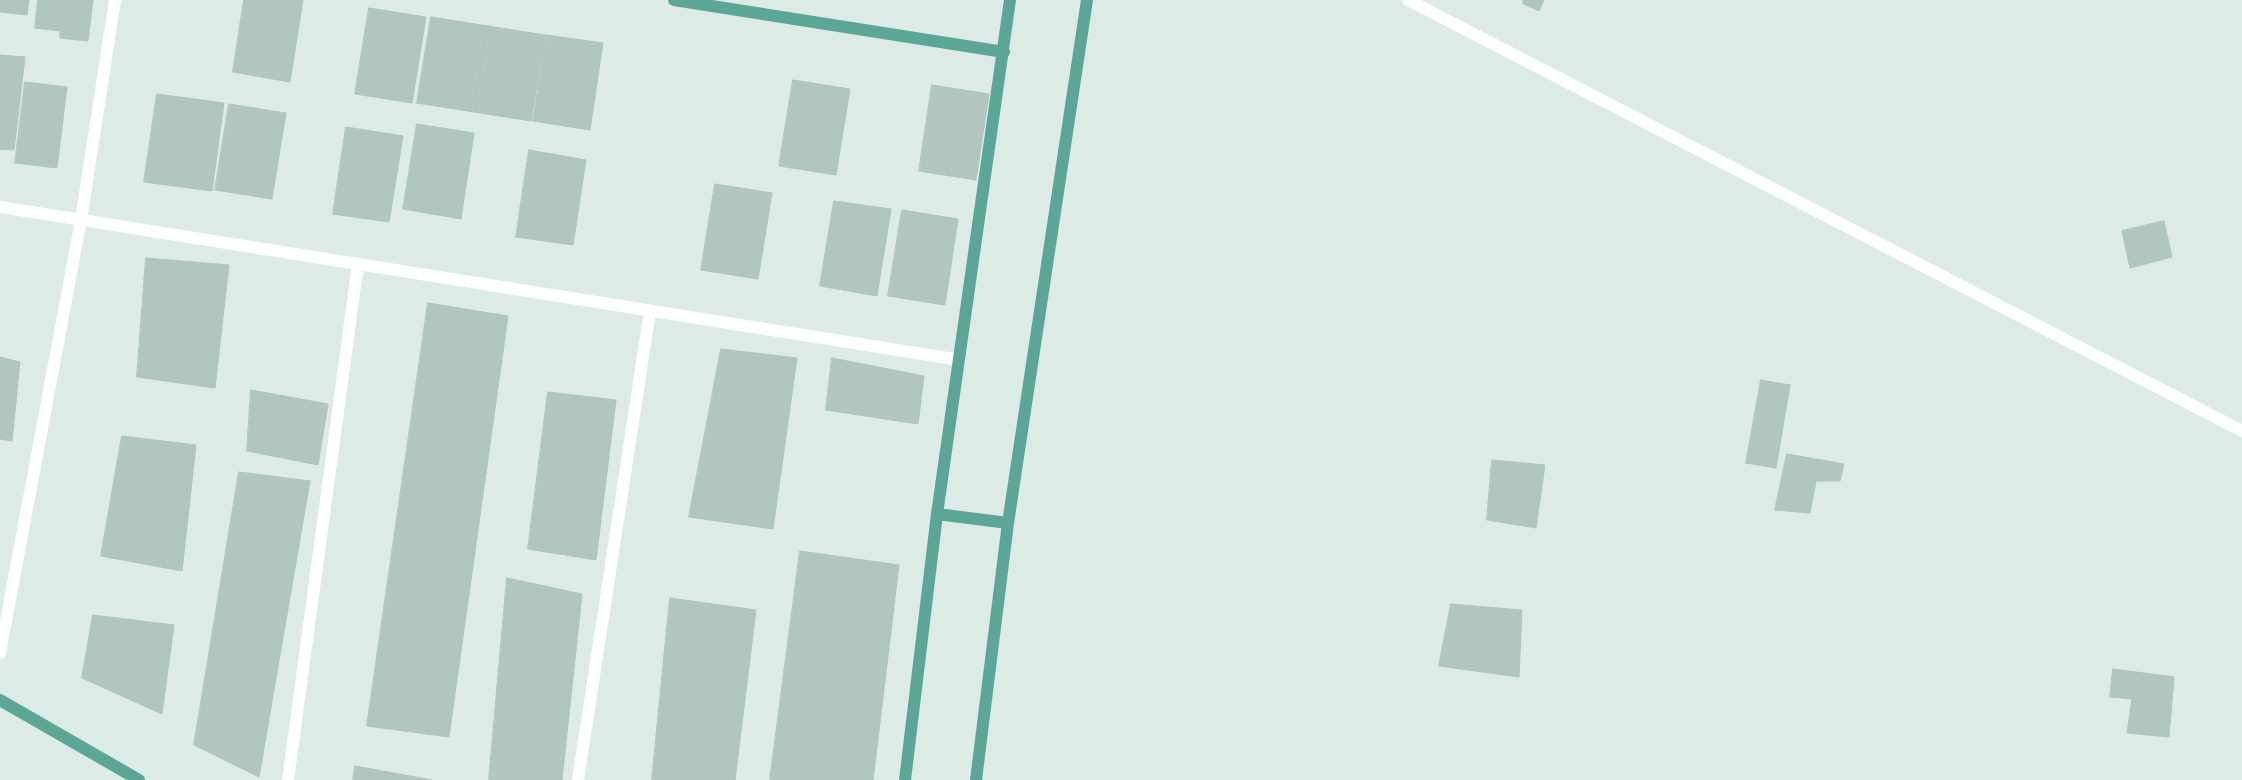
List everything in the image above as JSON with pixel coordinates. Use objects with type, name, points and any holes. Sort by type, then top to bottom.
[{"type":"main road","points":[[674,0],[1004,52]]},
{"type":"main road","points":[[905,780],[937,514],[1004,52],[1010,0]]},
{"type":"main road","points":[[976,780],[1008,523],[1087,0]]},
{"type":"main road","points":[[937,514],[1008,523]]},
{"type":"main road","points":[[0,700],[139,780]]},
{"type":"street","points":[[0,653],[81,220],[115,0]]},
{"type":"street","points":[[1408,0],[2242,431]]},
{"type":"street","points":[[0,207],[960,360]]},
{"type":"street","points":[[288,780],[358,264]]},
{"type":"street","points":[[578,780],[650,311]]},
{"type":"building","points":[[0,0],[29,0],[27,15],[0,12]]},
{"type":"building","points":[[38,0],[93,0],[88,41],[60,38],[60,31],[35,28]]},
{"type":"building","points":[[244,0],[303,0],[290,82],[233,72]]},
{"type":"building","points":[[1524,0],[1544,0],[1539,11],[1523,4]]},
{"type":"building","points":[[369,8],[426,17],[412,103],[355,94]]},
{"type":"building","points":[[431,17],[488,26],[474,112],[417,103]]},
{"type":"building","points":[[488,26],[545,35],[531,121],[474,112]]},
{"type":"building","points":[[546,35],[603,43],[590,130],[533,121]]},
{"type":"building","points":[[0,55],[25,57],[14,150],[0,149]]},
{"type":"building","points":[[793,80],[850,89],[836,175],[779,166]]},
{"type":"building","points":[[25,82],[67,87],[57,168],[15,163]]},
{"type":"building","points":[[932,85],[989,94],[976,180],[919,171]]},
{"type":"building","points":[[157,94],[224,103],[212,191],[144,182]]},
{"type":"building","points":[[229,104],[286,113],[272,199],[215,190]]},
{"type":"building","points":[[417,124],[474,133],[461,219],[403,209]]},
{"type":"building","points":[[346,127],[403,136],[389,222],[333,214]]},
{"type":"building","points":[[529,150],[586,160],[573,245],[516,237]]},
{"type":"building","points":[[715,184],[772,193],[758,279],[701,270]]},
{"type":"building","points":[[834,201],[891,209],[877,296],[820,286]]},
{"type":"building","points":[[902,210],[958,219],[945,305],[888,296]]},
{"type":"building","points":[[2164,221],[2172,257],[2130,268],[2122,231]]},
{"type":"building","points":[[146,258],[229,265],[215,388],[137,377]]},
{"type":"building","points":[[428,303],[508,316],[449,737],[367,726]]},
{"type":"building","points":[[721,349],[797,358],[773,529],[689,517]]},
{"type":"building","points":[[0,357],[20,362],[12,441],[0,439]]},
{"type":"building","points":[[832,358],[924,376],[918,424],[826,410]]},
{"type":"building","points":[[1761,380],[1790,385],[1776,468],[1746,463]]},
{"type":"building","points":[[251,390],[328,404],[318,465],[247,451]]},
{"type":"building","points":[[548,392],[616,400],[596,560],[528,549]]},
{"type":"building","points":[[122,436],[196,445],[182,571],[101,556]]},
{"type":"building","points":[[1787,454],[1844,464],[1840,481],[1816,481],[1810,513],[1775,510]]},
{"type":"building","points":[[1492,460],[1545,465],[1536,528],[1487,520]]},
{"type":"building","points":[[239,472],[310,481],[259,777],[194,745]]},
{"type":"building","points":[[800,551],[899,565],[873,780],[770,780]]},
{"type":"building","points":[[507,578],[582,594],[562,780],[489,780]]},
{"type":"building","points":[[670,598],[756,610],[735,780],[652,780]]},
{"type":"building","points":[[1451,604],[1522,610],[1519,677],[1439,666]]},
{"type":"building","points":[[93,615],[174,625],[162,714],[82,678]]},
{"type":"building","points":[[2113,669],[2174,677],[2169,737],[2127,733],[2132,699],[2110,697]]},
{"type":"building","points":[[355,766],[432,780],[353,780]]}]
